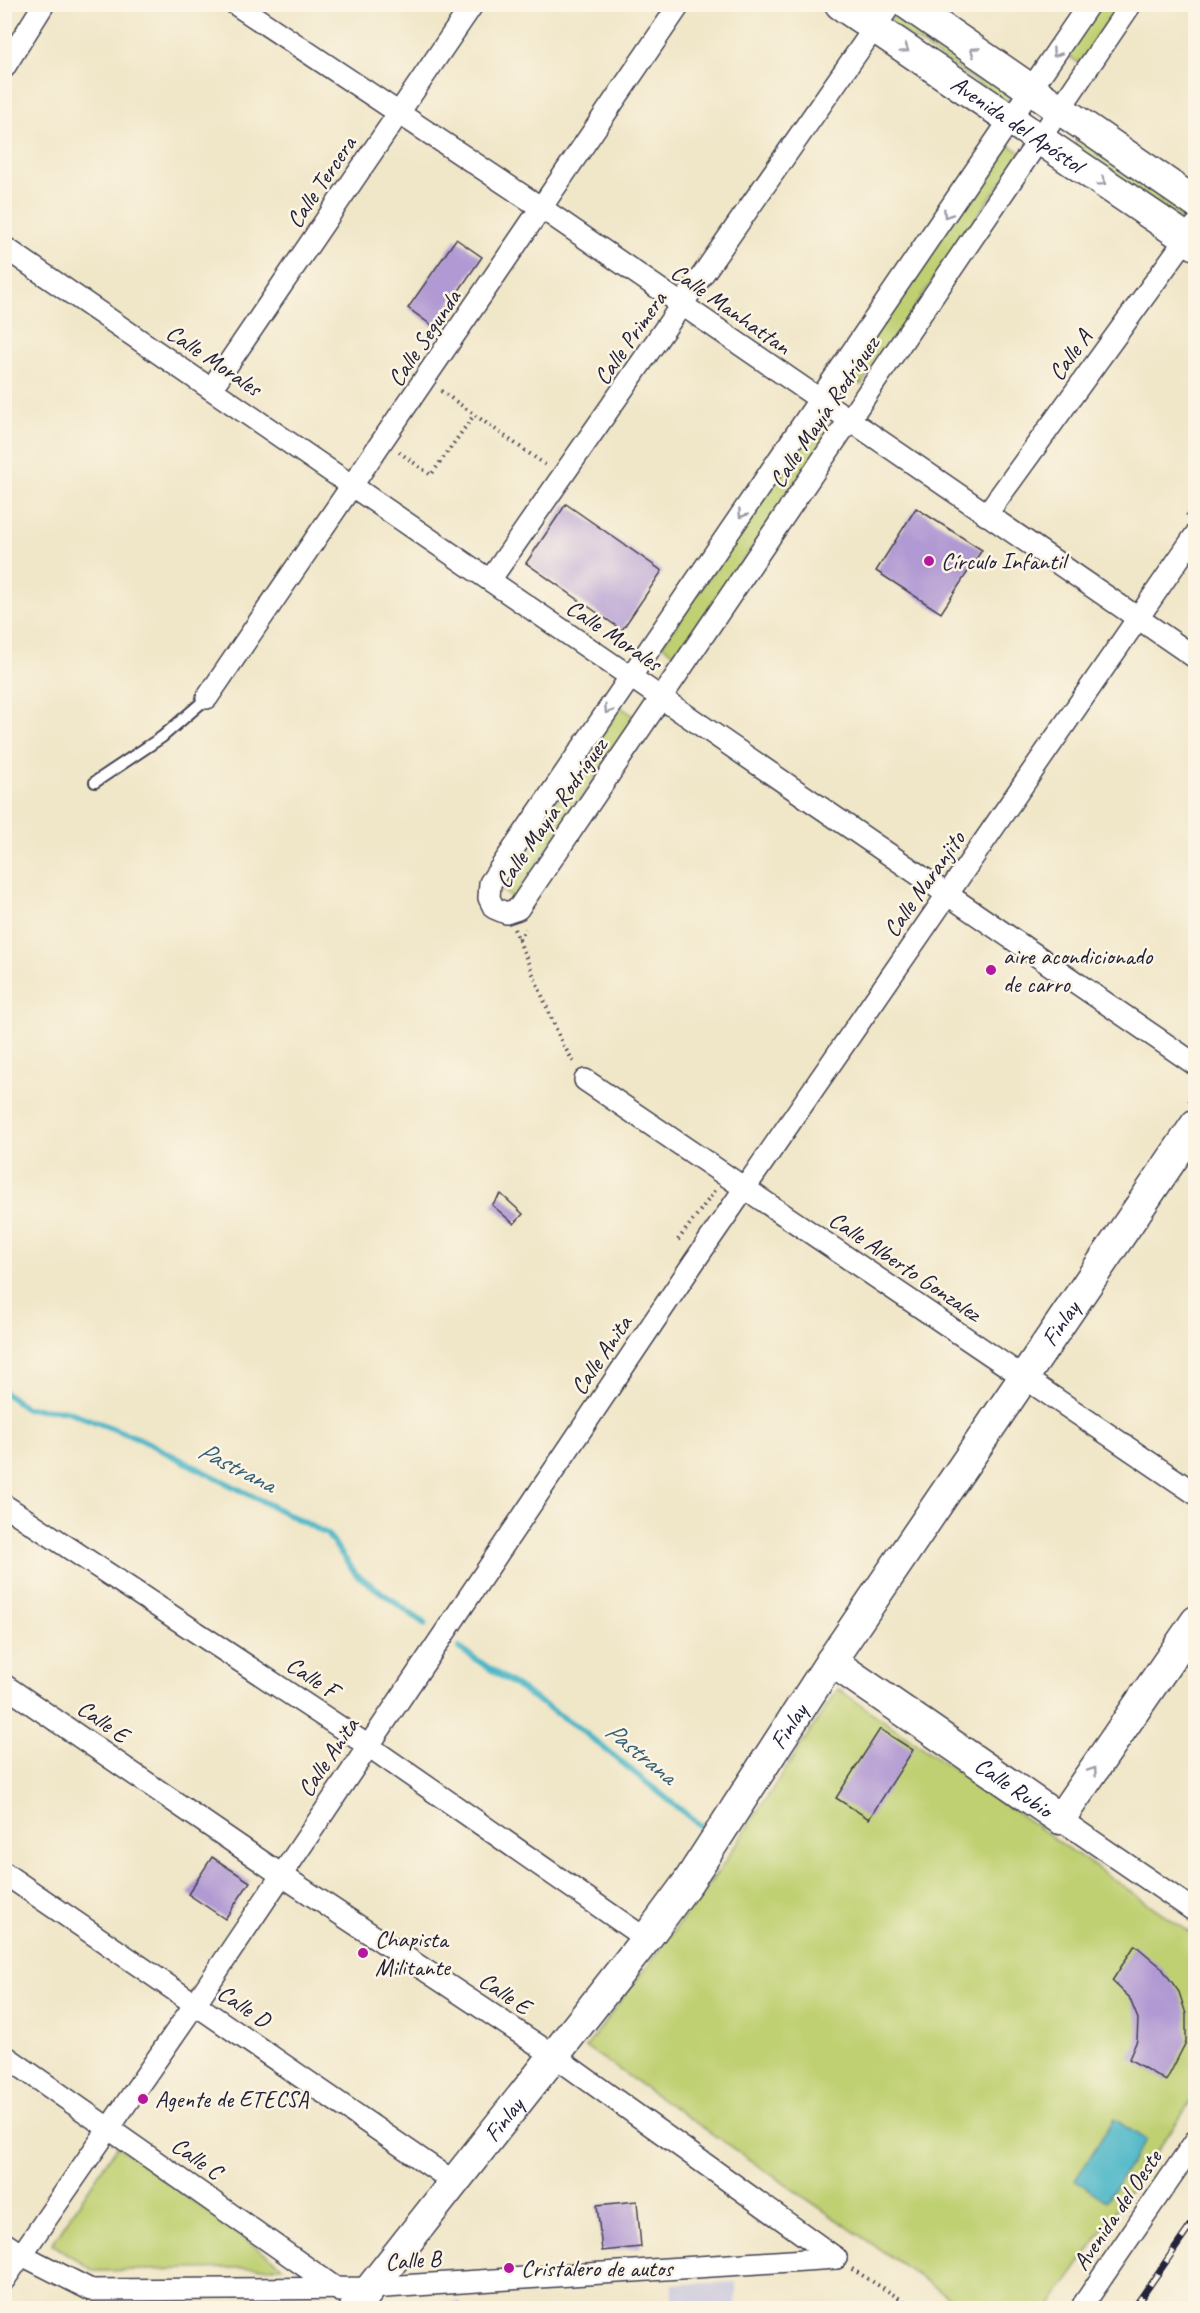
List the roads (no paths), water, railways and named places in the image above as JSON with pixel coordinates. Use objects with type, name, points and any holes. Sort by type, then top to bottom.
[{"type":"street","points":[[4,68],[44,4]]},
{"type":"street","name":"Calle Manhattan","points":[[235,4],[543,209],[819,401],[1196,658]]},
{"type":"street","name":"Calle Tercera","points":[[211,388],[472,4]]},
{"type":"street","name":"Calle Segunda","points":[[207,698],[543,209],[680,4]]},
{"type":"street","name":"Avenida del Apóstol","points":[[840,4],[882,16],[1010,121],[1192,236]]},
{"type":"street","name":"Avenida del Apóstol","points":[[907,4],[1196,203]]},
{"type":"street","name":"Calle Mayía Rodríguez","points":[[1089,4],[490,884],[489,898],[494,908],[506,913],[518,909],[1131,4]]},
{"type":"street","name":"Calle Primera","points":[[490,580],[683,306],[882,16]]},
{"type":"street","name":"Calle A","points":[[986,515],[1192,236]]},
{"type":"street","name":"Calle Morales","points":[[4,247],[1196,1065]]},
{"type":"street","name":"Calle Naranjito","points":[[694,1262],[1196,534]]},
{"type":"street","name":"Calle Alberto Gonzalez","points":[[585,1080],[1196,1494]]},
{"type":"street","name":"Finlay","points":[[355,2298],[454,2182],[646,1939],[688,1882],[831,1661],[1196,1124]]},
{"type":"street","name":"Calle Anita","points":[[4,2280],[13,2249],[108,2127],[195,2004],[280,1874],[694,1262]]},
{"type":"street","name":"Calle F","points":[[4,1504],[367,1745],[646,1939]]},
{"type":"street","points":[[1060,1819],[1196,1621]]},
{"type":"street","name":"Calle Rubio","points":[[831,1661],[1196,1912]]},
{"type":"street","name":"Calle E","points":[[4,1684],[280,1874],[553,2055],[836,2258]]},
{"type":"street","name":"Calle D","points":[[4,1873],[454,2182]]},
{"type":"street","name":"Calle C","points":[[4,2055],[355,2298]]},
{"type":"street","name":"Avenida del Oeste","points":[[1081,2308],[1196,2140]]},
{"type":"street","name":"Calle B","points":[[13,2249],[91,2290],[355,2298],[836,2258]]},
{"type":"lane","points":[[95,782],[162,737],[207,698]]},
{"type":"water","points":[[1114,2119],[1146,2140],[1106,2201],[1075,2180]]},
{"type":"waterway","name":"Pastrana","points":[[4,1392],[25,1408],[67,1411],[138,1438],[327,1534],[356,1574],[425,1624]]},
{"type":"waterway","name":"Pastrana","points":[[459,1648],[579,1728],[707,1831]]},
{"type":"railway","points":[[1134,2308],[1196,2218]]},
{"type":"place","name":"Círculo Infantil","points":[[929,561]]},
{"type":"place","name":"aire acondicionado de carro","points":[[991,970]]},
{"type":"place","name":"Chapista Militante","points":[[363,1953]]},
{"type":"place","name":"Agente de ETECSA","points":[[143,2099]]},
{"type":"place","name":"Cristalero de autos","points":[[509,2268]]}]
